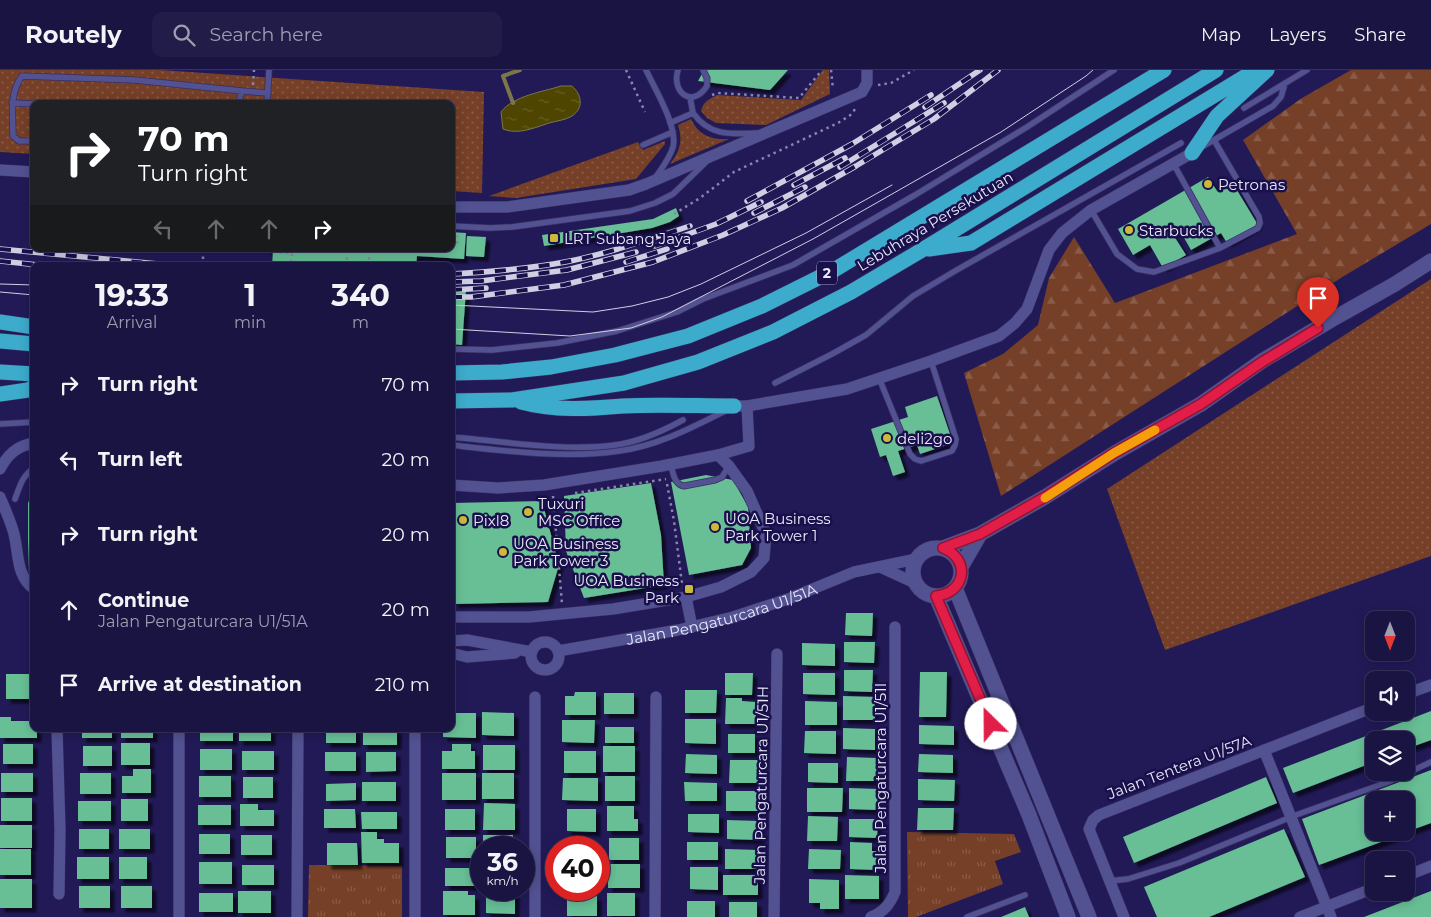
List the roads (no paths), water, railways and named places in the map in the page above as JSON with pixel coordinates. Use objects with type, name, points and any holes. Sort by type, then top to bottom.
[{"type":"highway","name":"Lebuhraya Persekutuan","points":[[455,374],[502,372],[551,367],[615,355],[688,336],[762,306],[834,270],[1164,70]]},
{"type":"highway","name":"Lebuhraya Persekutuan","points":[[455,401],[512,400],[624,383],[698,362],[774,332],[851,292],[922,250],[1216,70]]},
{"type":"highway","points":[[922,250],[971,243],[1256,70]]},
{"type":"highway","points":[[1186,148],[1267,70]]},
{"type":"highway","points":[[0,322],[30,326]]},
{"type":"highway","points":[[0,341],[30,344]]},
{"type":"highway","points":[[0,372],[30,374]]},
{"type":"highway","points":[[0,394],[30,390]]},
{"type":"highway","points":[[512,400],[539,407],[558,409],[642,406],[740,406]]},
{"type":"street","points":[[455,207],[507,207],[629,190],[653,182],[862,92],[867,83],[866,70]]},
{"type":"street","points":[[455,485],[498,488],[544,485],[671,465],[718,455],[750,446],[740,406],[837,391],[932,362],[999,336],[1015,323],[1026,309],[1050,250],[1062,233],[1091,210],[1173,164],[1186,148]]},
{"type":"street","points":[[0,170],[30,172]]},
{"type":"street","points":[[915,583],[912,571],[920,554],[931,548],[943,548],[980,534],[1045,497],[1114,453],[1201,404],[1262,362],[1431,261]]},
{"type":"street","points":[[0,469],[9,454],[17,448],[30,444]]},
{"type":"street","points":[[455,617],[529,617],[613,609],[686,598],[733,581],[751,572],[764,558],[766,534],[747,491],[729,466],[718,455]]},
{"type":"street","points":[[0,497],[14,533],[21,573],[30,586]]},
{"type":"street","points":[[961,567],[980,534]]},
{"type":"street","points":[[880,567],[915,583],[924,592],[936,596],[950,593],[962,575],[961,567],[954,554],[943,548]]},
{"type":"street","name":"Jalan Pengaturcara U1/51A","points":[[558,651],[692,627],[733,617],[788,599],[854,572],[916,559]]},
{"type":"street","points":[[955,588],[1089,917]]},
{"type":"street","points":[[936,596],[1030,816],[1068,917]]},
{"type":"street","points":[[686,598],[692,627]]},
{"type":"street","name":"Jalan Pengaturcara U1/51I","points":[[870,917],[886,908],[892,901],[895,892],[895,627]]},
{"type":"street","points":[[455,642],[467,640],[532,652]]},
{"type":"street","points":[[544,642],[553,644],[558,651],[559,659],[557,664],[549,669],[539,668],[532,661],[532,652],[537,645],[544,642]]},
{"type":"street","points":[[455,654],[467,657],[532,652]]},
{"type":"street","name":"Jalan Pengaturcara U1/51H","points":[[774,917],[777,654]]},
{"type":"street","points":[[1415,690],[1431,684]]},
{"type":"street","points":[[535,697],[535,917]]},
{"type":"street","points":[[655,917],[656,697]]},
{"type":"street","name":"Jalan Tentera U1/57A","points":[[1124,917],[1089,829],[1099,815],[1365,711]]},
{"type":"street","points":[[57,732],[60,830],[59,894]]},
{"type":"street","points":[[179,732],[179,917]]},
{"type":"street","points":[[297,917],[298,732]]},
{"type":"street","points":[[415,732],[415,917]]},
{"type":"street","points":[[1264,750],[1329,912]]},
{"type":"street","points":[[1415,872],[1431,866]]},
{"type":"street","points":[[1300,917],[1329,912],[1365,893]]},
{"type":"lane","points":[[267,100],[269,70]]},
{"type":"lane","points":[[646,70],[673,132],[673,149],[653,182]]},
{"type":"lane","points":[[678,70],[678,86],[684,95],[690,97],[701,93],[706,86],[707,78],[703,70]]},
{"type":"lane","points":[[455,350],[492,350],[557,343],[617,331],[677,312],[703,299],[793,265],[915,195],[1114,70]]},
{"type":"lane","points":[[1244,108],[1307,70]]},
{"type":"lane","points":[[30,141],[19,141],[13,136],[12,103],[16,84],[22,76],[134,80],[242,92],[268,93]]},
{"type":"lane","points":[[775,383],[866,335],[913,296],[1186,148],[1214,140],[1273,106],[1281,97],[1286,83]]},
{"type":"lane","points":[[239,100],[242,92]]},
{"type":"lane","points":[[690,97],[693,114],[700,123],[711,130],[741,133],[766,132]]},
{"type":"lane","points":[[12,103],[30,104]]},
{"type":"lane","points":[[670,123],[693,114]]},
{"type":"lane","points":[[643,145],[673,132]]},
{"type":"lane","points":[[1091,210],[1117,254],[1137,269],[1154,272],[1220,248],[1258,228],[1260,223],[1259,217],[1214,140]]},
{"type":"lane","points":[[455,226],[512,227],[630,211],[656,204],[673,194],[711,157]]},
{"type":"lane","points":[[1173,164],[1220,248]]},
{"type":"lane","points":[[0,315],[19,318]]},
{"type":"lane","points":[[879,378],[910,454],[921,462],[952,451],[956,446],[956,439],[932,362]]},
{"type":"lane","points":[[455,445],[563,454],[619,451],[658,441],[740,406]]},
{"type":"lane","points":[[455,437],[534,444],[615,445],[662,432],[682,420]]},
{"type":"lane","points":[[0,424],[30,422]]},
{"type":"lane","points":[[671,465],[676,481],[679,485],[684,486],[722,477],[729,466]]},
{"type":"lane","points":[[15,499],[22,480],[30,471]]},
{"type":"lane","points":[[1109,881],[1128,879],[1179,862],[1216,846],[1388,782],[1431,762]]},
{"type":"lane","points":[[967,917],[1025,895]]},
{"type":"water","points":[[561,86],[572,86],[580,97],[580,105],[572,116],[526,130],[509,131],[503,129],[501,112],[506,107],[520,98]]},
{"type":"waterway","points":[[513,103],[503,76],[520,70]]},
{"type":"tram line","points":[[455,329],[570,336],[631,328],[662,317],[813,239],[1001,132],[1093,70]]},
{"type":"tram line","points":[[455,305],[593,312],[632,306],[668,297],[701,284],[806,233],[892,185]]},
{"type":"tram line","points":[[0,284],[30,285]]},
{"type":"tram line","points":[[0,292],[30,295]]},
{"type":"railway","points":[[925,107],[980,70]]},
{"type":"railway","points":[[455,297],[471,297],[564,285],[653,262],[723,235],[782,208],[856,166],[934,119],[998,70]]},
{"type":"railway","points":[[747,201],[852,144],[931,95]]},
{"type":"railway","points":[[840,167],[944,103]]},
{"type":"railway","points":[[794,185],[845,158]]},
{"type":"railway","points":[[754,213],[805,187]]},
{"type":"railway","points":[[655,246],[716,224],[761,202]]},
{"type":"railway","points":[[455,274],[537,267],[581,259],[613,251],[690,226]]},
{"type":"railway","points":[[0,249],[30,252]]},
{"type":"railway","points":[[626,262],[667,249]]},
{"type":"railway","points":[[32,252],[138,262]]},
{"type":"railway","points":[[455,282],[481,281],[567,270],[636,252]]},
{"type":"railway","points":[[0,261],[30,264]]},
{"type":"railway","points":[[455,290],[486,288]]},
{"type":"place","name":"Petronas","points":[[1208,184]]},
{"type":"place","name":"Starbucks","points":[[1129,230]]},
{"type":"place","name":"LRT Subang Jaya","points":[[554,238]]},
{"type":"place","name":"deli2go","points":[[887,438]]},
{"type":"place","name":"Tuxuri MSC Office","points":[[528,512]]},
{"type":"place","name":"Pixl8","points":[[463,520]]},
{"type":"place","name":"UOA Business Park Tower 1","points":[[715,527]]},
{"type":"place","name":"UOA Business Park Tower 3","points":[[503,552]]},
{"type":"place","name":"UOA Business Park","points":[[689,589]]}]
